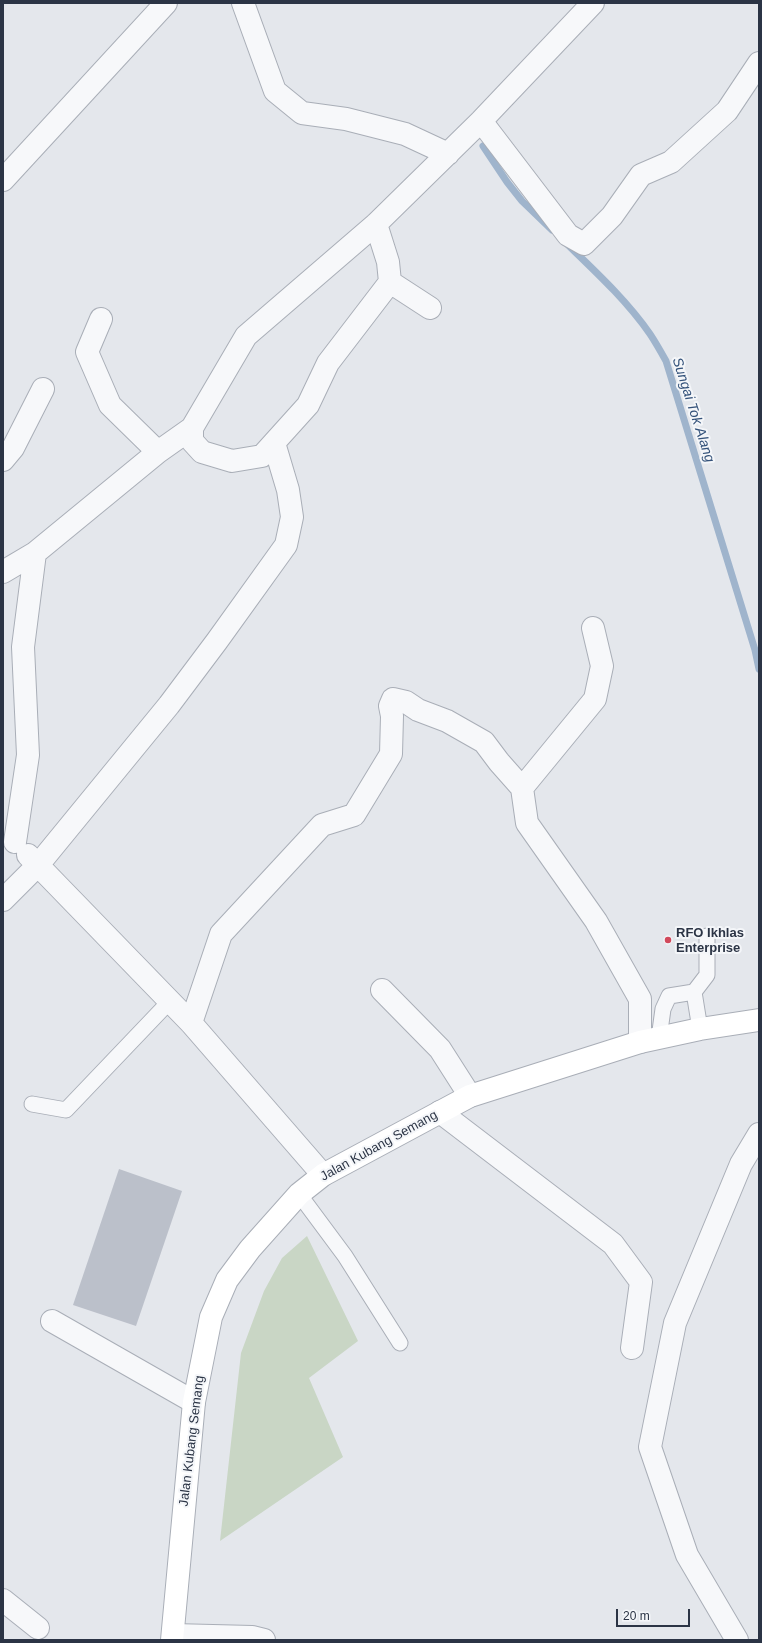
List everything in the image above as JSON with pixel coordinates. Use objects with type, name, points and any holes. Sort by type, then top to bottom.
[{"type":"main road","name":"Jalan Kubang Semang","points":[[172,1638],[194,1402],[211,1317],[227,1280],[250,1249],[299,1194],[323,1175],[470,1096],[650,1040],[700,1029],[759,1020]]},
{"type":"street","points":[[3,180],[166,3]]},
{"type":"street","points":[[243,3],[275,91],[302,113],[346,120],[404,134],[448,154]]},
{"type":"street","points":[[3,572],[34,553],[158,452],[192,428],[246,336],[376,224],[481,121],[594,3]]},
{"type":"street","points":[[481,121],[568,235],[584,244],[612,216],[641,175],[671,162],[727,111],[759,63]]},
{"type":"street","points":[[192,428],[192,441],[202,452],[232,461],[262,456],[274,443],[308,405],[328,363],[390,282],[388,262],[376,224]]},
{"type":"street","points":[[390,282],[430,308]]},
{"type":"street","points":[[101,319],[87,352],[110,405],[158,452]]},
{"type":"street","points":[[3,460],[12,448],[43,389]]},
{"type":"street","points":[[3,900],[38,865],[168,705],[217,642],[286,545],[292,517],[288,490],[274,443]]},
{"type":"street","points":[[34,553],[23,647],[28,755],[9,836],[191,1023],[323,1175]]},
{"type":"street","points":[[522,788],[595,699],[602,666],[593,628]]},
{"type":"street","points":[[191,1023],[221,934],[322,825],[354,815],[391,754],[392,716],[390,706],[393,699],[406,702],[418,710],[447,721],[484,742],[522,788],[527,823],[596,921],[640,999],[650,1040]]},
{"type":"street","points":[[382,990],[440,1049],[470,1096]]},
{"type":"street","points":[[440,1112],[613,1244],[642,1282],[632,1348]]},
{"type":"street","points":[[737,1640],[687,1555],[650,1447],[675,1323],[740,1164],[759,1134]]},
{"type":"street","points":[[52,1322],[194,1402]]},
{"type":"street","points":[[3,1600],[38,1628]]},
{"type":"street","points":[[172,1638],[252,1637],[264,1640]]},
{"type":"lane","points":[[700,1029],[694,992],[707,974],[708,936]]},
{"type":"lane","points":[[650,1040],[669,996],[694,992]]},
{"type":"lane","points":[[32,1104],[66,1110],[170,1001]]},
{"type":"lane","points":[[299,1194],[345,1256],[400,1343]]},
{"type":"green space","points":[[307,1236],[358,1341],[309,1378],[343,1457],[220,1541],[241,1353],[264,1291],[282,1258]]},
{"type":"building","points":[[119,1169],[182,1191],[136,1326],[73,1305]]},
{"type":"waterway","name":"Sungai Tok Alang","points":[[483,146],[507,182],[522,201],[552,230]]},
{"type":"waterway","name":"Sungai Tok Alang","points":[[568,245],[632,310],[650,334],[666,361],[755,650],[759,669]]},
{"type":"place","name":"RFO Ikhlas Enterprise","points":[[668,940]]}]
